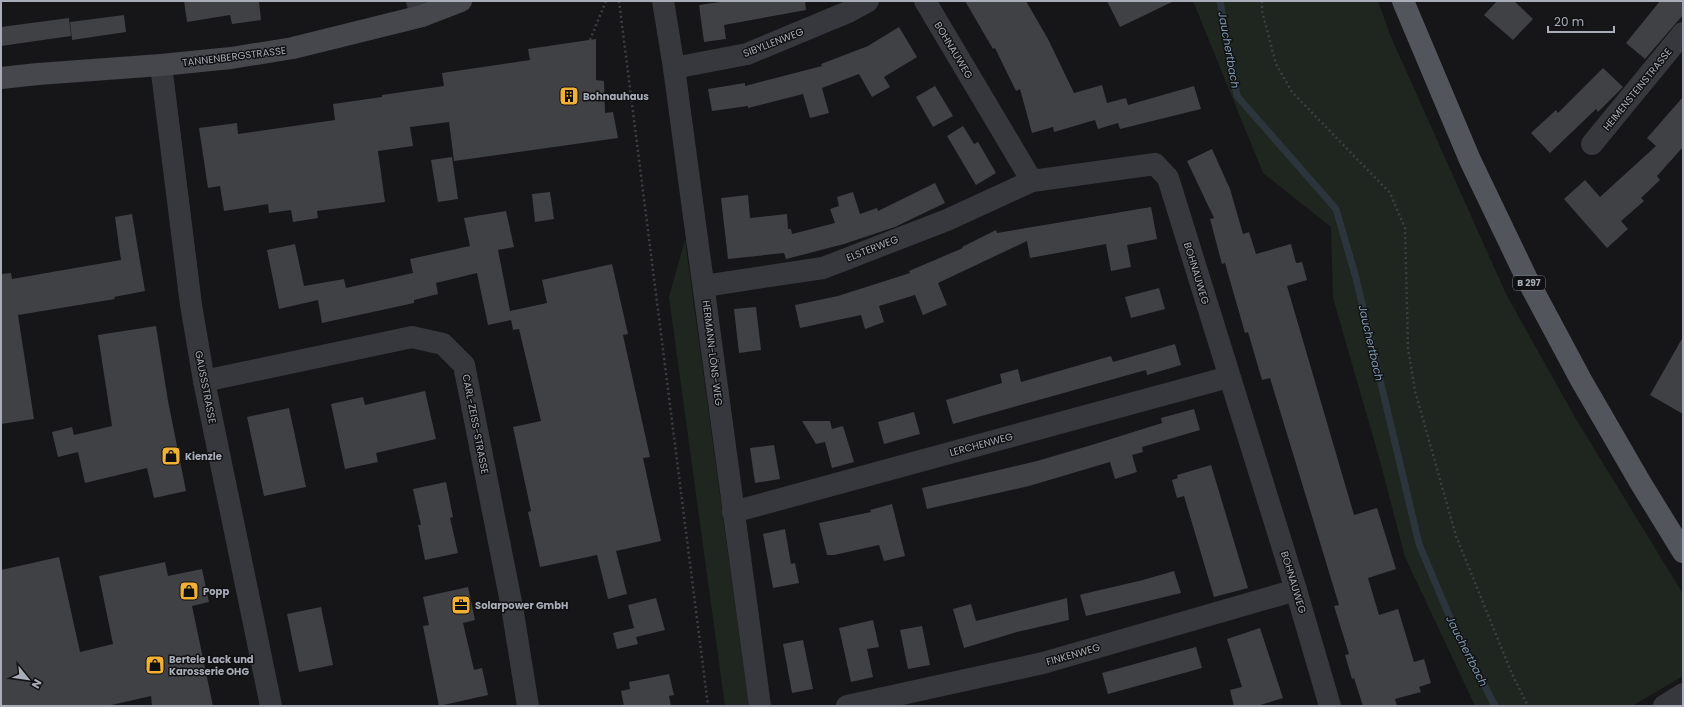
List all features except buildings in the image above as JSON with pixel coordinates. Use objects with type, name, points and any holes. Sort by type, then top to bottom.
[{"type":"main road","name":"B 297","points":[[1403,1],[1470,160],[1527,279],[1581,380],[1640,482],[1683,552]]},
{"type":"street","name":"TANNENBERGSTRASSE","points":[[1,78],[231,58],[293,48],[420,8],[462,1]]},
{"type":"street","name":"HERMANN-LÖNS-WEG","points":[[663,1],[674,68],[704,286],[760,706]]},
{"type":"street","name":"SIBYLLENWEG","points":[[674,68],[747,54],[848,12],[868,1]]},
{"type":"street","name":"BOHNAUWEG","points":[[925,1],[1032,181],[1155,164],[1168,178],[1296,590],[1330,706]]},
{"type":"street","name":"HEIMENSTEINSTRASSE","points":[[1592,144],[1683,33]]},
{"type":"street","name":"GAUSSSTRASSE","points":[[161,65],[191,306],[204,381],[271,706]]},
{"type":"street","name":"ELSTERWEG","points":[[704,286],[823,268],[947,220],[1032,181]]},
{"type":"street","name":"CARL-ZEISS-STRASSE","points":[[204,381],[412,337],[443,344],[464,364],[512,607],[528,706]]},
{"type":"street","name":"LERCHENWEG","points":[[733,512],[1229,377]]},
{"type":"street","name":"FINKENWEG","points":[[847,706],[1043,663],[1296,590]]},
{"type":"street","points":[[1664,706],[1683,694]]},
{"type":"path","points":[[590,40],[606,1]]},
{"type":"path","points":[[618,1],[708,706]]},
{"type":"path","points":[[1262,1],[1262,11],[1276,64],[1292,92],[1390,193],[1405,228],[1408,348],[1415,391],[1456,536],[1512,674],[1528,706]]},
{"type":"shaded area","points":[[1193,1],[1378,1],[1391,37],[1506,294],[1576,419],[1683,594],[1683,676],[1632,706],[1475,706],[1405,557],[1380,461],[1333,298],[1331,227],[1263,173]]},
{"type":"shaded area","points":[[685,240],[749,706],[725,706],[669,297]]},
{"type":"waterway","name":"Jauchertbach","points":[[1220,1],[1237,96],[1336,209],[1356,278],[1419,544],[1451,620],[1495,706]]},
{"type":"place","name":"Bohnauhaus","points":[[569,96]]},
{"type":"place","name":"Kienzle","points":[[171,456]]},
{"type":"place","name":"Popp","points":[[189,591]]},
{"type":"place","name":"Solarpower GmbH","points":[[461,605]]},
{"type":"place","name":"Bertele Lack und Karosserie OHG","points":[[155,665]]}]
